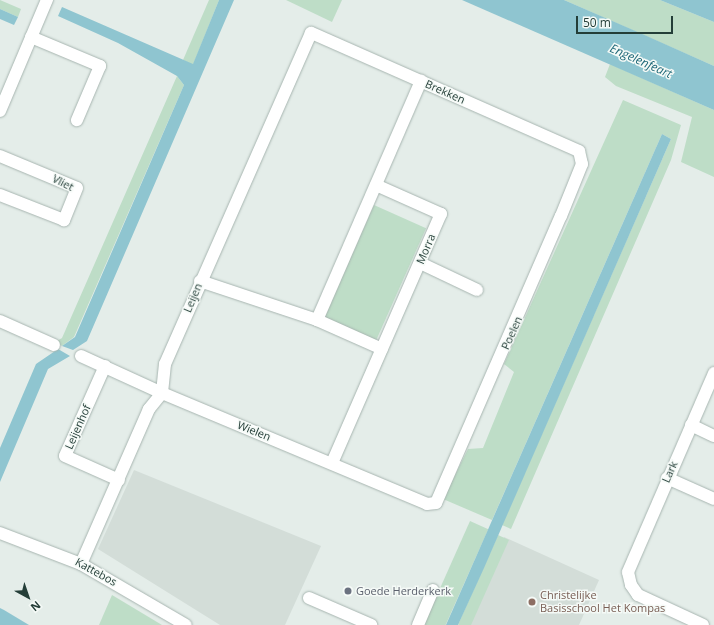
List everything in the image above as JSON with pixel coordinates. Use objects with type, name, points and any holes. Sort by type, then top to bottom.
[{"type":"street","points":[[2,103],[47,0]]},
{"type":"street","name":"Brekken","points":[[311,33],[579,151]]},
{"type":"street","name":"Leijen","points":[[162,393],[165,364],[200,281],[311,33]]},
{"type":"street","points":[[31,37],[100,66],[77,120]]},
{"type":"street","points":[[317,320],[422,81]]},
{"type":"street","name":"Poelen","points":[[427,504],[436,503],[522,311],[582,164],[579,151]]},
{"type":"street","name":"Vliet","points":[[0,156],[78,188],[64,220],[0,195]]},
{"type":"street","name":"Morra","points":[[332,463],[441,214],[376,185]]},
{"type":"street","points":[[420,263],[477,290]]},
{"type":"street","points":[[200,281],[317,320],[382,349]]},
{"type":"street","points":[[0,321],[54,345]]},
{"type":"street","name":"Wielen","points":[[81,356],[162,393],[427,504]]},
{"type":"street","name":"Leijenhof","points":[[105,366],[65,456],[119,480]]},
{"type":"street","name":"Lark","points":[[703,625],[638,595],[631,585],[628,572],[667,478],[714,373]]},
{"type":"street","points":[[81,564],[149,409],[162,393]]},
{"type":"street","points":[[691,425],[714,436]]},
{"type":"street","points":[[667,478],[714,499]]},
{"type":"street","name":"Kattebos","points":[[0,532],[81,564],[186,625]]},
{"type":"street","points":[[418,625],[433,590]]},
{"type":"street","points":[[309,598],[371,625]]},
{"type":"shaded area","points":[[134,470],[321,546],[285,625],[220,625],[98,549]]},
{"type":"shaded area","name":"Christelijke Basisschool Het Kompas","points":[[504,537],[599,580],[579,625],[466,625]]},
{"type":"green space","points":[[0,0],[21,9],[18,17],[0,9]]},
{"type":"green space","points":[[209,0],[219,0],[193,65],[183,60]]},
{"type":"green space","points":[[286,0],[342,0],[332,22]]},
{"type":"green space","points":[[564,0],[660,0],[714,22],[714,66]]},
{"type":"green space","points":[[610,64],[714,110],[714,177],[681,162],[692,117],[616,86],[605,77]]},
{"type":"green space","points":[[177,76],[184,85],[74,337],[62,346],[55,342],[62,338]]},
{"type":"green space","points":[[623,100],[681,125],[671,160],[511,529],[502,525],[671,139],[662,134],[492,520],[443,499],[468,449],[483,448],[514,372],[504,364]]},
{"type":"green space","points":[[374,205],[426,228],[376,341],[324,317]]},
{"type":"green space","points":[[470,521],[488,529],[446,625],[424,624]]},
{"type":"green space","points":[[498,535],[509,540],[471,625],[458,625]]},
{"type":"green space","points":[[112,595],[162,625],[99,625]]},
{"type":"water","points":[[219,0],[234,0],[87,341],[73,350],[62,346],[75,337],[184,85],[177,76],[118,43],[58,16],[62,7],[193,64]]},
{"type":"water","name":"Engelenfeart","points":[[462,0],[564,0],[640,33],[714,66],[714,110]]},
{"type":"water","points":[[660,0],[714,0],[714,22]]},
{"type":"water","points":[[0,9],[18,17],[14,25],[0,19]]},
{"type":"water","points":[[662,134],[671,139],[484,568],[458,625],[446,625]]},
{"type":"water","points":[[58,349],[70,356],[48,369],[0,482],[0,448],[36,364]]},
{"type":"water","points":[[0,608],[4,610],[29,625],[0,625]]},
{"type":"place","name":"Goede Herderkerk","points":[[348,591]]},
{"type":"place","name":"Christelijke Basisschool Het Kompas","points":[[532,602]]}]
